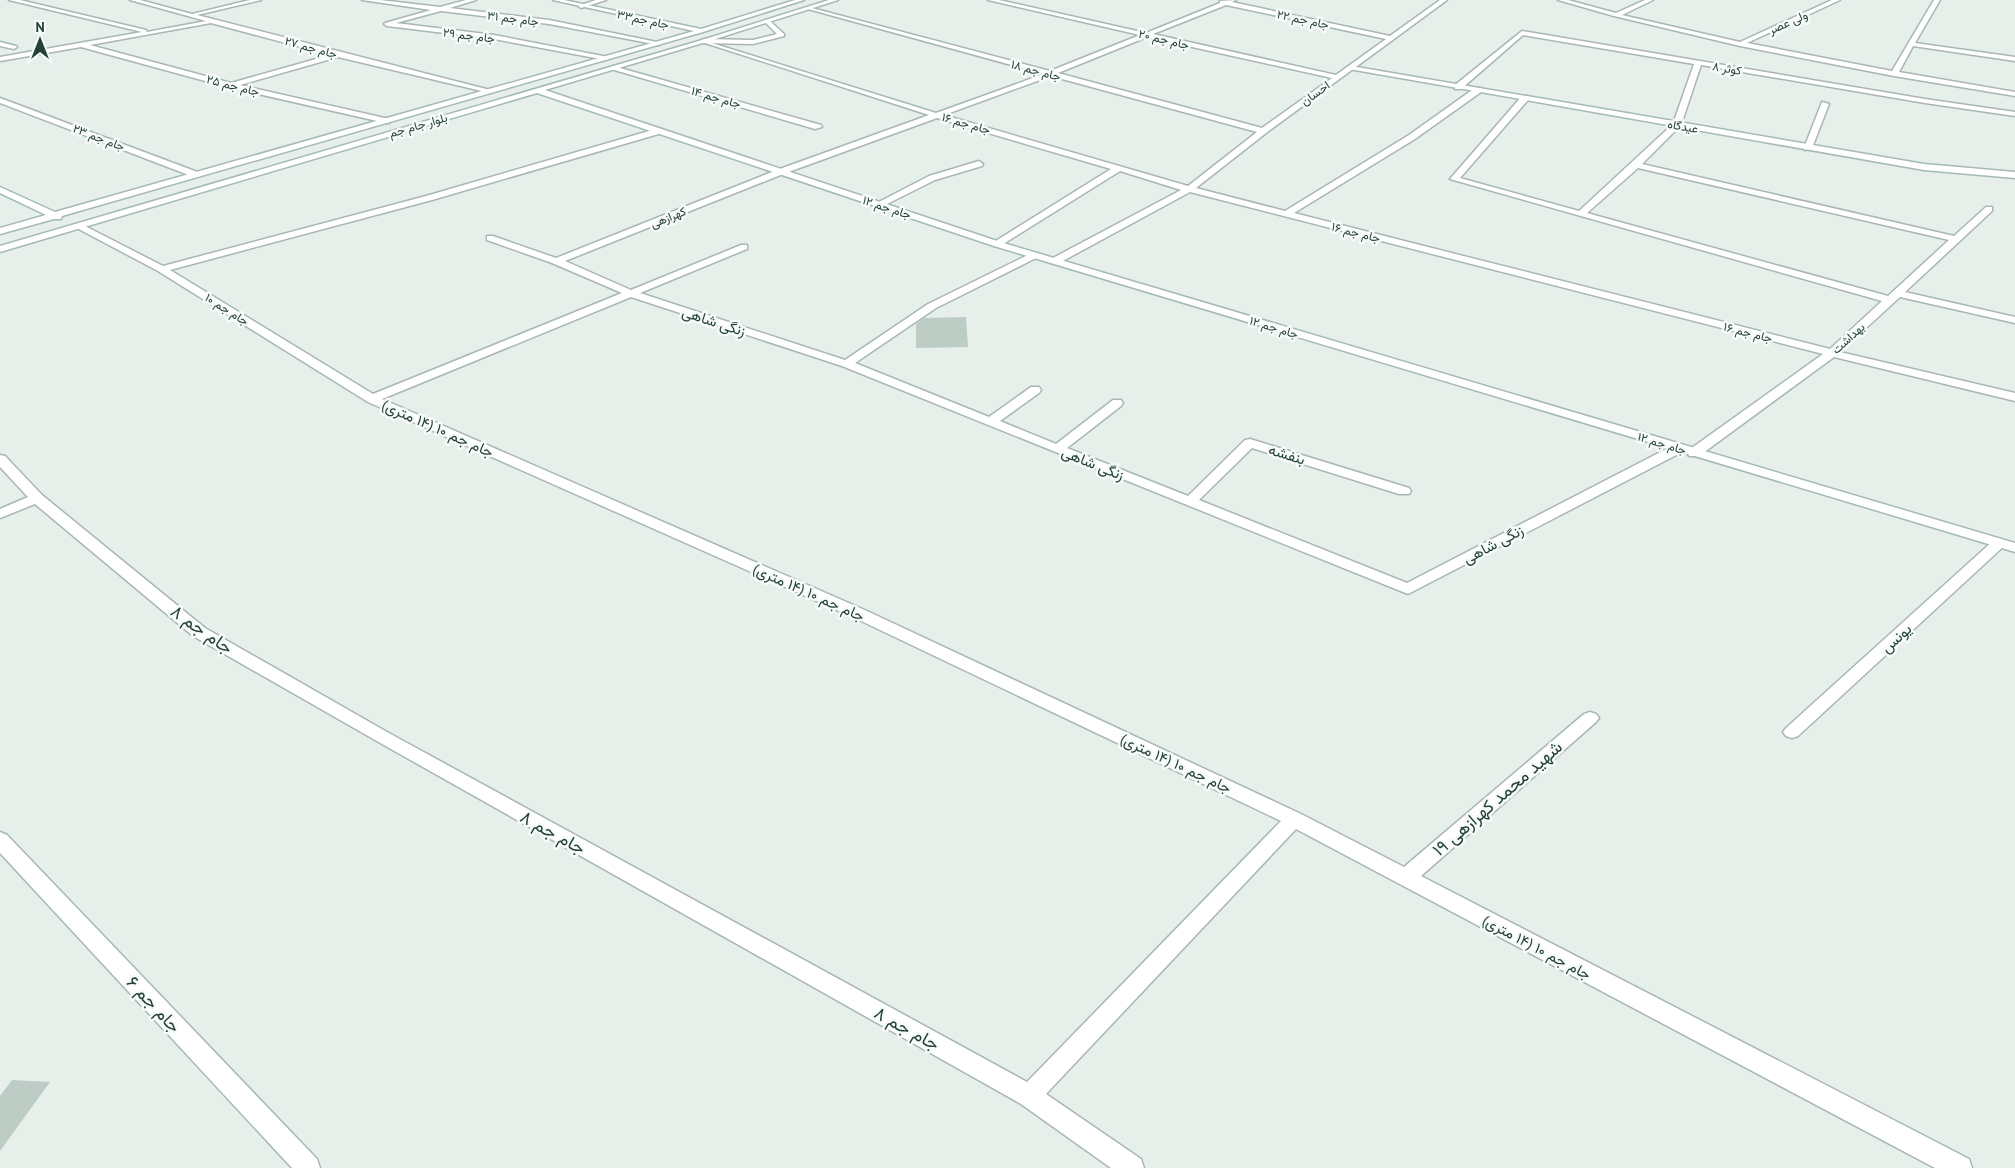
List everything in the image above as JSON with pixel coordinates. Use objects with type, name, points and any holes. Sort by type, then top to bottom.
[{"type":"street","points":[[12,0],[151,33]]},
{"type":"street","name":"جام جم ۲۷","points":[[138,0],[339,55],[490,91]]},
{"type":"street","points":[[191,15],[258,0]]},
{"type":"street","name":"جام جم ۳۱","points":[[365,0],[549,22],[659,43]]},
{"type":"street","points":[[441,9],[474,0]]},
{"type":"street","name":"جام جم۳۳","points":[[556,0],[701,31]]},
{"type":"street","points":[[581,6],[603,0]]},
{"type":"street","name":"بلوار جام جم","points":[[0,232],[701,31],[801,0]]},
{"type":"street","name":"بلوار جام جم","points":[[0,248],[768,22],[835,0]]},
{"type":"street","name":"جام جم ۲۰","points":[[990,0],[1337,77]]},
{"type":"street","name":"جام جم ۲۲","points":[[1213,0],[1230,1],[1392,38]]},
{"type":"street","name":"احسان","points":[[1055,261],[1189,189],[1263,131],[1392,38],[1440,0]]},
{"type":"street","points":[[1561,0],[1740,44],[1894,74],[2015,94]]},
{"type":"street","points":[[1616,15],[1650,0]]},
{"type":"street","points":[[1819,0],[1834,1]]},
{"type":"street","points":[[1894,74],[1938,0]]},
{"type":"street","name":"کهرازهی","points":[[556,261],[780,172],[1049,74],[1230,1]]},
{"type":"street","name":"ولی عصر","points":[[1740,44],[1834,1]]},
{"type":"street","name":"جام جم ۱۸","points":[[810,8],[1263,131]]},
{"type":"street","name":"جام جم ۲۹","points":[[441,9],[387,24],[494,37],[606,58]]},
{"type":"street","points":[[0,59],[215,22]]},
{"type":"street","points":[[704,41],[753,42],[782,35],[768,22]]},
{"type":"street","name":"کوثر ۸","points":[[1458,87],[1522,33],[1925,101],[2015,114]]},
{"type":"street","name":"جام جم ۱۶","points":[[704,41],[936,115],[1189,189],[1832,353],[2015,397]]},
{"type":"street","points":[[0,44],[14,47]]},
{"type":"street","points":[[1911,44],[2015,59]]},
{"type":"street","name":"جام جم ۲۵","points":[[81,45],[230,85],[386,121]]},
{"type":"street","points":[[230,85],[339,55]]},
{"type":"street","points":[[1581,214],[1636,165],[1676,125],[1698,63]]},
{"type":"street","name":"جام جم ۱۴","points":[[613,68],[818,126]]},
{"type":"street","name":"عیدگاه","points":[[1351,68],[1924,167],[2015,175]]},
{"type":"street","name":"جام جم ۱۲","points":[[537,90],[997,244],[2015,548]]},
{"type":"street","points":[[1286,214],[1412,136],[1478,90]]},
{"type":"street","points":[[1525,98],[1454,179],[1894,296],[2015,320]]},
{"type":"street","name":"جام جم ۲۳","points":[[0,100],[197,175]]},
{"type":"street","points":[[1808,148],[1824,104]]},
{"type":"street","points":[[162,269],[429,198],[659,131]]},
{"type":"street","points":[[878,204],[932,178],[979,164]]},
{"type":"street","points":[[1636,165],[1956,239]]},
{"type":"street","points":[[997,244],[1119,168]]},
{"type":"street","name":"جام جم ۱۰","points":[[0,190],[78,226],[162,269],[372,399]]},
{"type":"street","name":"بهداشت","points":[[1694,452],[1832,353],[1989,209]]},
{"type":"street","name":"زنگی شاهی","points":[[490,238],[556,261],[632,294],[846,364],[1408,589],[1679,448]]},
{"type":"street","points":[[372,399],[744,247]]},
{"type":"street","points":[[846,364],[932,306],[1035,255]]},
{"type":"street","points":[[990,422],[1035,390]]},
{"type":"street","name":"جام جم ۱۰ (۱۴ متری)","points":[[372,399],[862,615],[1294,819],[1960,1168]]},
{"type":"street","points":[[1057,449],[1117,402]]},
{"type":"street","name":"بنفشه","points":[[1189,502],[1250,443],[1404,491]]},
{"type":"street","name":"جام جم ۸","points":[[0,459],[37,498],[199,632],[381,736],[1030,1096],[1132,1168]]},
{"type":"street","points":[[0,514],[37,498]]},
{"type":"street","name":"یونس","points":[[1792,732],[1999,543]]},
{"type":"street","name":"شهید محمد کهرازهی ۱۹","points":[[1405,878],[1590,718]]},
{"type":"street","points":[[1030,1096],[1294,819]]},
{"type":"street","name":"جام جم ۶","points":[[0,840],[308,1168]]},
{"type":"building","points":[[966,317],[968,347],[916,348],[916,324],[924,318]]},
{"type":"building","points":[[12,1080],[50,1082],[0,1151],[0,1096]]}]
